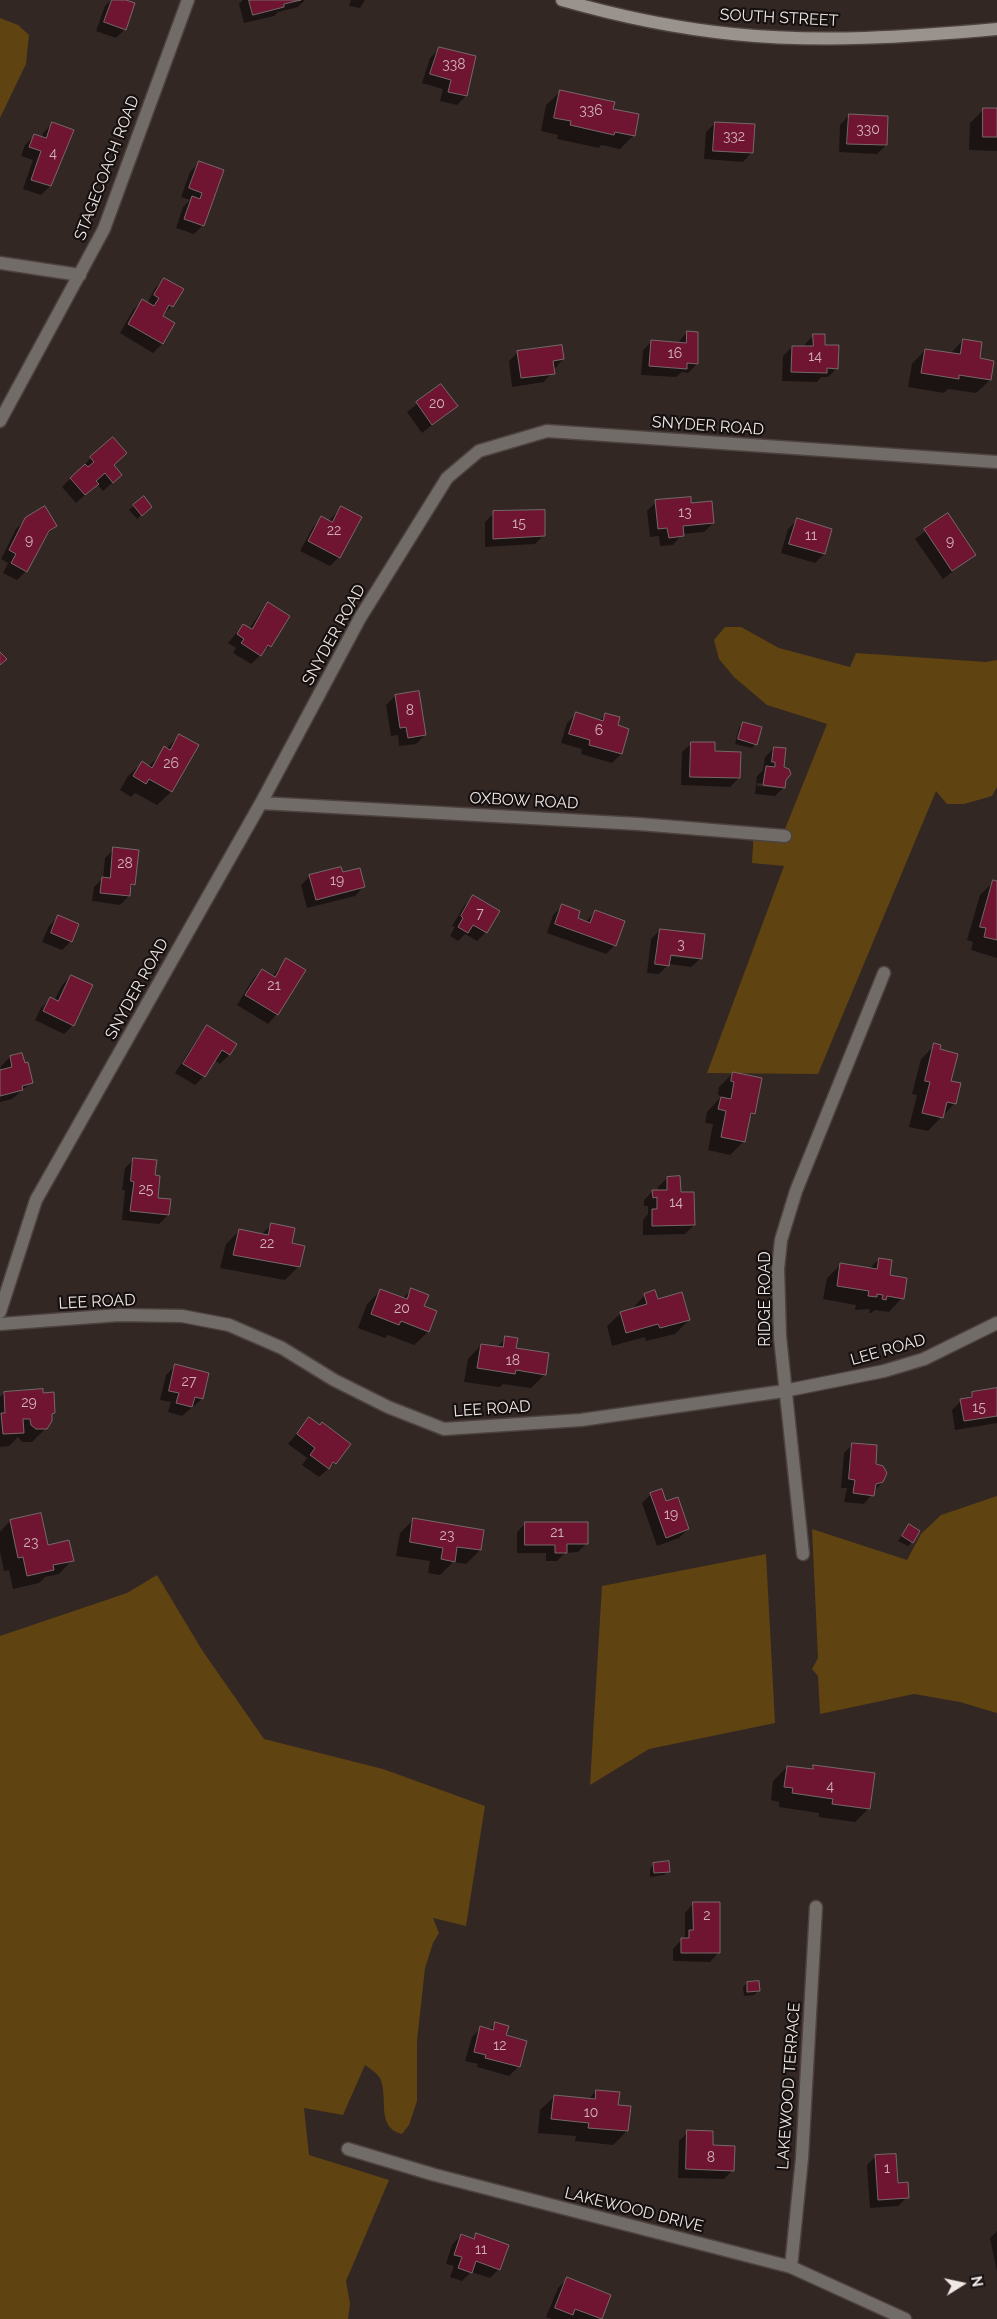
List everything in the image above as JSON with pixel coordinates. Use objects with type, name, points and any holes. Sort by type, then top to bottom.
[{"type":"main road","name":"SOUTH STREET","points":[[562,0],[613,14],[663,24],[734,34],[821,37],[912,36],[997,29]]},
{"type":"street","name":"STAGECOACH ROAD","points":[[0,421],[104,229],[188,0]]},
{"type":"street","points":[[0,263],[80,275]]},
{"type":"street","name":"SNYDER ROAD","points":[[0,1312],[36,1200],[261,803],[360,618],[447,478],[479,451],[547,431],[997,462]]},
{"type":"street","name":"OXBOW ROAD","points":[[261,803],[629,824],[785,836]]},
{"type":"street","name":"RIDGE ROAD","points":[[803,1554],[784,1391],[778,1297],[782,1240],[796,1191],[884,973]]},
{"type":"street","name":"LEE ROAD","points":[[0,1324],[119,1315],[182,1316],[229,1325],[282,1348],[334,1380],[388,1407],[444,1429],[580,1420],[784,1391],[884,1371],[924,1359],[997,1323]]},
{"type":"street","name":"LAKEWOOD TERRACE","points":[[791,2267],[802,2158],[816,1907]]},
{"type":"street","name":"LAKEWOOD DRIVE","points":[[348,2149],[435,2175],[791,2267],[905,2319]]},
{"type":"shaded area","points":[[0,18],[18,25],[29,35],[26,64],[0,118]]},
{"type":"shaded area","points":[[725,627],[741,627],[779,648],[850,667],[856,653],[986,662],[997,660],[997,787],[992,796],[964,804],[947,804],[936,791],[818,1074],[707,1073],[784,866],[752,863],[754,827],[785,829],[827,724],[767,705],[734,677],[719,659],[714,640]]},
{"type":"shaded area","points":[[997,1496],[997,1713],[960,1702],[914,1694],[820,1714],[818,1676],[812,1669],[818,1658],[812,1529],[907,1560],[921,1534],[941,1515]]},
{"type":"shaded area","points":[[766,1554],[775,1723],[649,1749],[590,1785],[602,1586]]},
{"type":"shaded area","points":[[157,1575],[202,1650],[264,1739],[383,1769],[485,1806],[466,1926],[433,1918],[439,1933],[433,1943],[425,1968],[417,2041],[417,2101],[409,2125],[402,2134],[388,2125],[384,2111],[380,2078],[365,2065],[343,2115],[304,2108],[309,2155],[389,2180],[346,2281],[350,2304],[348,2319],[0,2319],[0,1636],[127,1593]]},
{"type":"building","points":[[112,0],[126,0],[135,3],[126,30],[104,22]]},
{"type":"building","points":[[249,0],[301,0],[284,4],[284,7],[253,15]]},
{"type":"building","points":[[439,47],[476,56],[467,96],[448,92],[451,80],[430,74]]},
{"type":"building","points":[[560,90],[615,102],[613,109],[639,114],[635,136],[615,132],[614,135],[570,125],[571,121],[554,118]]},
{"type":"building","points":[[983,108],[997,108],[997,137],[983,137]]},
{"type":"building","points":[[849,114],[888,116],[887,145],[847,144]]},
{"type":"building","points":[[52,122],[74,130],[51,186],[31,180],[41,151],[29,147],[34,134],[46,138]]},
{"type":"building","points":[[715,122],[755,124],[753,153],[713,151]]},
{"type":"building","points":[[199,161],[224,170],[204,226],[184,219],[192,196],[200,199],[202,193],[189,188]]},
{"type":"building","points":[[164,278],[184,289],[173,307],[169,305],[163,316],[175,323],[163,344],[128,324],[142,299],[154,306],[159,298],[154,295]]},
{"type":"building","points":[[687,331],[698,332],[698,364],[687,363],[687,369],[649,366],[651,340],[686,343]]},
{"type":"building","points":[[813,334],[825,334],[825,345],[839,345],[838,369],[827,368],[827,373],[791,372],[792,346],[813,346]]},
{"type":"building","points":[[963,339],[982,342],[980,358],[994,361],[991,380],[959,375],[959,379],[921,373],[925,349],[960,354]]},
{"type":"building","points":[[562,345],[564,359],[553,361],[555,374],[521,378],[517,351]]},
{"type":"building","points":[[441,384],[458,406],[432,425],[416,402]]},
{"type":"building","points":[[113,437],[127,453],[114,465],[122,475],[113,483],[105,473],[96,481],[99,484],[85,495],[70,478],[85,464],[88,467],[94,462],[90,457]]},
{"type":"building","points":[[144,496],[152,507],[142,516],[133,505]]},
{"type":"building","points":[[691,497],[691,503],[712,501],[714,523],[683,526],[684,536],[669,538],[667,528],[658,529],[655,500]]},
{"type":"building","points":[[45,506],[57,526],[49,531],[27,572],[11,563],[16,554],[9,550],[25,518]]},
{"type":"building","points":[[341,506],[362,517],[340,558],[308,541],[321,516],[332,522]]},
{"type":"building","points":[[545,510],[545,536],[493,539],[493,511]]},
{"type":"building","points":[[948,513],[976,555],[952,571],[924,529]]},
{"type":"building","points":[[797,518],[832,529],[825,554],[789,544]]},
{"type":"building","points":[[268,602],[290,616],[271,647],[268,645],[261,656],[241,643],[244,639],[237,634],[243,624],[252,629]]},
{"type":"building","points":[[0,652],[7,659],[0,665]]},
{"type":"building","points":[[419,691],[426,735],[408,738],[406,727],[400,728],[395,695]]},
{"type":"building","points":[[576,712],[603,721],[605,713],[620,717],[618,725],[629,729],[622,754],[589,745],[590,740],[569,734]]},
{"type":"building","points":[[743,722],[762,727],[757,745],[738,739]]},
{"type":"building","points":[[179,734],[199,745],[172,792],[149,779],[146,784],[133,776],[142,761],[152,768],[164,746],[170,750]]},
{"type":"building","points":[[691,742],[715,742],[715,751],[741,752],[740,778],[690,777]]},
{"type":"building","points":[[774,747],[786,748],[784,767],[789,769],[791,774],[786,780],[785,788],[763,785],[766,766],[775,767],[775,762],[772,762]]},
{"type":"building","points":[[113,847],[139,850],[135,885],[131,884],[130,896],[100,893],[102,877],[110,878]]},
{"type":"building","points":[[341,867],[343,872],[360,868],[365,887],[316,900],[309,875]]},
{"type":"building","points":[[993,880],[997,881],[997,940],[984,937],[986,928],[980,927]]},
{"type":"building","points":[[473,895],[500,911],[487,933],[473,925],[468,933],[458,927],[463,918],[461,916]]},
{"type":"building","points":[[562,904],[580,911],[578,918],[590,923],[595,910],[625,921],[616,946],[555,924]]},
{"type":"building","points":[[58,915],[79,924],[72,942],[51,933]]},
{"type":"building","points":[[660,929],[705,934],[702,959],[671,955],[669,966],[655,964]]},
{"type":"building","points":[[286,958],[306,970],[278,1015],[245,995],[262,969],[275,977]]},
{"type":"building","points":[[71,975],[93,985],[74,1026],[43,1011],[50,997],[58,1001]]},
{"type":"building","points":[[207,1025],[237,1044],[230,1055],[222,1050],[205,1077],[183,1064]]},
{"type":"building","points":[[934,1043],[941,1045],[940,1049],[958,1054],[951,1081],[961,1083],[956,1104],[947,1102],[943,1118],[922,1113],[930,1082],[925,1081]]},
{"type":"building","points":[[22,1053],[25,1063],[28,1062],[33,1083],[22,1086],[23,1090],[0,1096],[0,1070],[12,1067],[10,1056]]},
{"type":"building","points":[[733,1072],[762,1078],[755,1114],[751,1113],[745,1142],[721,1137],[726,1111],[718,1109],[721,1097],[731,1099],[734,1082],[731,1081]]},
{"type":"building","points":[[133,1158],[157,1160],[155,1175],[160,1176],[158,1198],[171,1199],[169,1215],[130,1211],[134,1182],[131,1181]]},
{"type":"building","points":[[680,1176],[681,1192],[694,1192],[695,1225],[652,1226],[652,1209],[657,1209],[657,1197],[653,1198],[652,1190],[667,1190],[667,1177]]},
{"type":"building","points":[[271,1223],[295,1228],[292,1243],[305,1246],[300,1267],[233,1255],[239,1229],[268,1235]]},
{"type":"building","points":[[879,1258],[892,1260],[890,1275],[907,1278],[904,1299],[887,1296],[886,1300],[882,1299],[883,1295],[877,1294],[877,1297],[868,1296],[869,1291],[837,1286],[840,1263],[877,1269]]},
{"type":"building","points":[[411,1288],[429,1295],[424,1306],[437,1311],[429,1332],[401,1321],[399,1325],[371,1314],[380,1289],[407,1299]]},
{"type":"building","points":[[655,1290],[658,1299],[682,1292],[690,1320],[660,1328],[658,1324],[626,1333],[620,1312],[647,1304],[644,1294]]},
{"type":"building","points":[[505,1336],[518,1338],[516,1348],[549,1353],[546,1375],[516,1370],[515,1374],[477,1368],[481,1344],[503,1347]]},
{"type":"building","points":[[175,1364],[209,1373],[203,1399],[195,1397],[192,1407],[176,1403],[179,1393],[169,1391]]},
{"type":"building","points":[[997,1388],[997,1416],[964,1421],[960,1399],[972,1397],[972,1392]]},
{"type":"building","points":[[43,1389],[43,1393],[54,1392],[55,1413],[52,1414],[52,1421],[47,1429],[36,1429],[31,1425],[30,1419],[23,1419],[24,1433],[3,1434],[1,1413],[5,1413],[4,1392]]},
{"type":"building","points":[[309,1417],[320,1425],[322,1422],[351,1444],[336,1464],[333,1462],[329,1469],[310,1455],[315,1448],[297,1434]]},
{"type":"building","points":[[852,1443],[877,1445],[876,1464],[883,1466],[887,1473],[883,1482],[876,1484],[874,1496],[853,1493],[855,1480],[849,1479]]},
{"type":"building","points":[[662,1489],[666,1501],[678,1497],[689,1529],[666,1538],[650,1493]]},
{"type":"building","points":[[41,1513],[48,1545],[69,1540],[74,1561],[53,1565],[54,1570],[27,1576],[23,1557],[18,1558],[10,1520]]},
{"type":"building","points":[[413,1518],[484,1530],[481,1550],[457,1547],[455,1562],[441,1559],[443,1548],[410,1542]]},
{"type":"building","points":[[525,1522],[588,1522],[588,1544],[567,1544],[567,1553],[555,1553],[555,1545],[525,1545]]},
{"type":"building","points":[[909,1524],[920,1531],[913,1543],[902,1536]]},
{"type":"building","points":[[813,1765],[875,1773],[870,1809],[832,1804],[833,1799],[792,1793],[793,1788],[784,1787],[787,1766],[813,1769]]},
{"type":"building","points":[[669,1861],[670,1872],[654,1873],[653,1863]]},
{"type":"building","points":[[693,1902],[720,1902],[720,1953],[681,1953],[681,1938],[689,1938],[689,1930],[693,1930]]},
{"type":"building","points":[[759,1981],[760,1991],[747,1992],[747,1982]]},
{"type":"building","points":[[495,2022],[509,2026],[506,2035],[527,2041],[520,2067],[485,2058],[486,2055],[474,2052],[480,2026],[493,2030]]},
{"type":"building","points":[[596,2090],[620,2092],[618,2105],[631,2106],[628,2131],[588,2128],[589,2123],[551,2119],[554,2095],[595,2099]]},
{"type":"building","points":[[687,2130],[713,2131],[713,2145],[735,2146],[734,2171],[686,2169]]},
{"type":"building","points":[[896,2154],[898,2183],[908,2182],[909,2198],[878,2200],[875,2155]]},
{"type":"building","points":[[476,2233],[509,2245],[500,2270],[476,2261],[472,2273],[458,2268],[462,2257],[454,2255],[461,2234],[474,2239]]},
{"type":"building","points":[[567,2277],[611,2295],[602,2319],[575,2309],[573,2315],[555,2308]]}]
